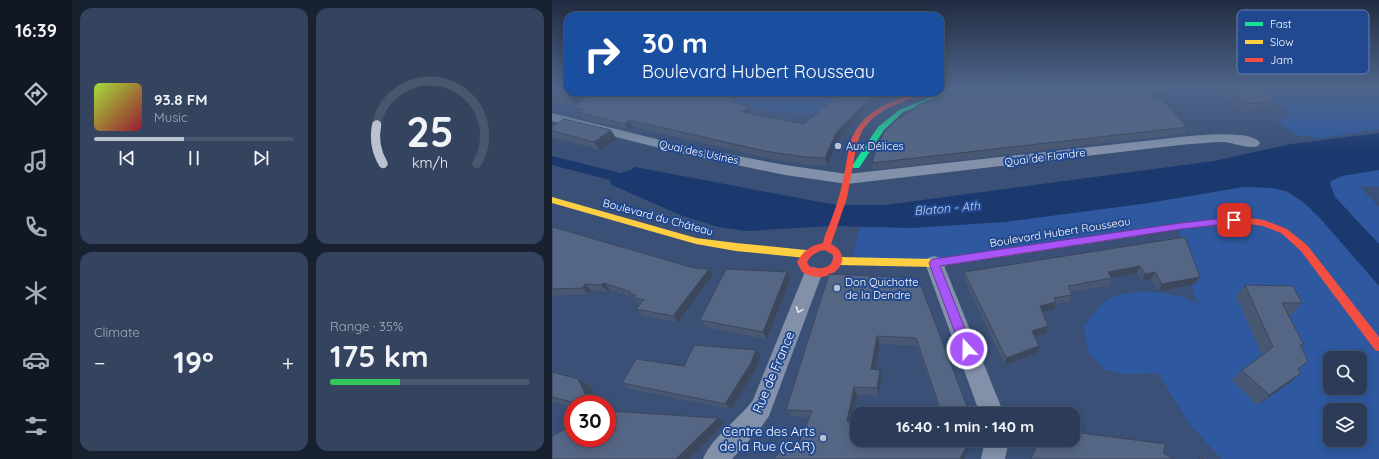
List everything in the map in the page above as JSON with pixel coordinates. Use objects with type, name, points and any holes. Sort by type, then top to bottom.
[{"type":"street","points":[[826,246],[845,185],[858,133],[864,123],[886,107]]},
{"type":"street","points":[[845,185],[876,134],[901,111],[910,107]]},
{"type":"street","name":"Quai des Usines","points":[[552,117],[684,150],[785,170],[845,185]]},
{"type":"street","name":"Quai de Flandre","points":[[845,185],[968,166],[1180,141],[1223,138],[1248,142]]},
{"type":"street","name":"Boulevard du Château","points":[[552,200],[696,241],[810,264]]},
{"type":"street","name":"Boulevard Hubert Rousseau","points":[[838,261],[934,263],[1181,226],[1243,220],[1262,223],[1284,231],[1304,248],[1379,346]]},
{"type":"street","points":[[826,246],[838,252],[838,261],[831,270],[825,272],[810,264],[814,248],[826,246]]},
{"type":"street","points":[[934,263],[989,407]]},
{"type":"street","name":"Rue de France","points":[[715,459],[754,418],[761,408],[810,264]]},
{"type":"street","points":[[994,459],[996,447]]},
{"type":"shaded area","points":[[752,107],[827,107],[812,113],[775,111]]},
{"type":"shaded area","points":[[1379,107],[1379,129],[1316,139],[1310,136],[1298,135],[1288,130],[1278,121],[1288,117],[1285,108]]},
{"type":"shaded area","points":[[1379,170],[1379,187],[1359,186],[1379,207],[1379,244],[1335,197],[1330,184],[1331,181],[1342,176]]},
{"type":"shaded area","points":[[1243,187],[1281,189],[1297,197],[1309,207],[1348,248],[1379,286],[1379,459],[1222,459],[1190,425],[1158,373],[1126,374],[1105,370],[1088,352],[1084,327],[1091,316],[1106,301],[1114,297],[1134,293],[1157,293],[1178,296],[1198,304],[1191,286],[1192,262],[1179,239],[1181,226],[934,263],[852,261],[860,227],[956,225],[1052,216]]},
{"type":"water","name":"Blaton - Ath","points":[[1379,133],[1379,170],[1342,176],[1331,181],[1330,184],[1335,197],[1379,244],[1379,286],[1319,217],[1302,201],[1286,191],[1271,188],[1243,187],[1149,203],[1005,222],[911,228],[833,226],[746,231],[718,227],[680,215],[612,185],[610,180],[552,165],[552,156],[620,173],[631,170],[635,167],[839,205],[885,205],[1214,161],[1291,144]]},
{"type":"building","points":[[576,107],[747,107],[742,112],[804,124],[824,107],[861,107],[836,133],[825,158],[805,157],[764,151],[629,120],[624,124],[578,112],[582,109]]},
{"type":"building","points":[[916,107],[1170,107],[1187,127],[872,163],[876,149],[883,134],[895,121]]},
{"type":"building","points":[[564,119],[611,130],[594,142],[552,131],[552,127]]},
{"type":"building","points":[[553,227],[694,268],[709,269],[673,316],[636,309],[644,300],[634,298],[636,295],[629,294],[631,292],[604,283],[601,285],[585,284],[582,288],[552,289]]},
{"type":"building","points":[[1185,237],[1200,277],[1162,284],[1155,272],[1145,274],[1140,266],[1108,272],[1112,278],[1068,286],[1072,295],[1054,298],[1056,302],[1040,306],[1048,326],[1032,331],[1039,346],[1006,358],[964,272]]},
{"type":"building","points":[[726,269],[787,272],[763,332],[700,320]]},
{"type":"building","points":[[829,274],[918,278],[967,407],[940,407],[916,338],[877,336],[871,369],[880,370],[877,388],[854,387],[847,421],[850,423],[850,447],[966,447],[960,459],[774,459],[781,450],[795,452],[812,411],[786,410]]},
{"type":"building","points":[[1245,285],[1293,286],[1302,303],[1282,303],[1304,345],[1300,345],[1308,361],[1298,369],[1301,373],[1269,395],[1242,370],[1273,347]]},
{"type":"building","points":[[694,345],[756,350],[751,363],[725,404],[622,383],[636,359],[684,366]]},
{"type":"building","points":[[552,372],[578,379],[586,395],[564,395],[564,400],[552,397]]},
{"type":"building","points":[[616,412],[718,418],[676,459],[552,459],[552,436],[564,430],[564,447],[616,447]]},
{"type":"building","points":[[1080,433],[1166,444],[1163,453],[1173,459],[1031,459],[1036,447],[1080,447]]},
{"type":"traffic: fast","points":[[856,166],[881,129],[901,111],[910,107]]},
{"type":"traffic: slow","points":[[552,200],[696,241],[736,247],[806,254]]},
{"type":"traffic: slow","points":[[838,261],[934,263],[1137,233]]},
{"type":"traffic: jam","points":[[826,246],[843,198],[856,136],[859,129],[870,117],[885,107]]},
{"type":"traffic: jam","points":[[1137,233],[1181,226],[1243,220],[1264,223],[1284,231],[1304,248],[1379,346]]},
{"type":"traffic: jam","points":[[826,246],[834,250],[837,255],[838,260],[832,269],[820,273],[814,273],[805,269],[802,262],[806,255],[818,247],[826,246]]},
{"type":"place","name":"Aux Délices","points":[[838,146]]},
{"type":"place","name":"Don Quichotte de la Dendre","points":[[837,288]]},
{"type":"place","name":"Centre des Arts de la Rue (CAR)","points":[[823,438]]},
{"type":"route","points":[[967,349],[934,263],[1181,226],[1234,220]]}]
